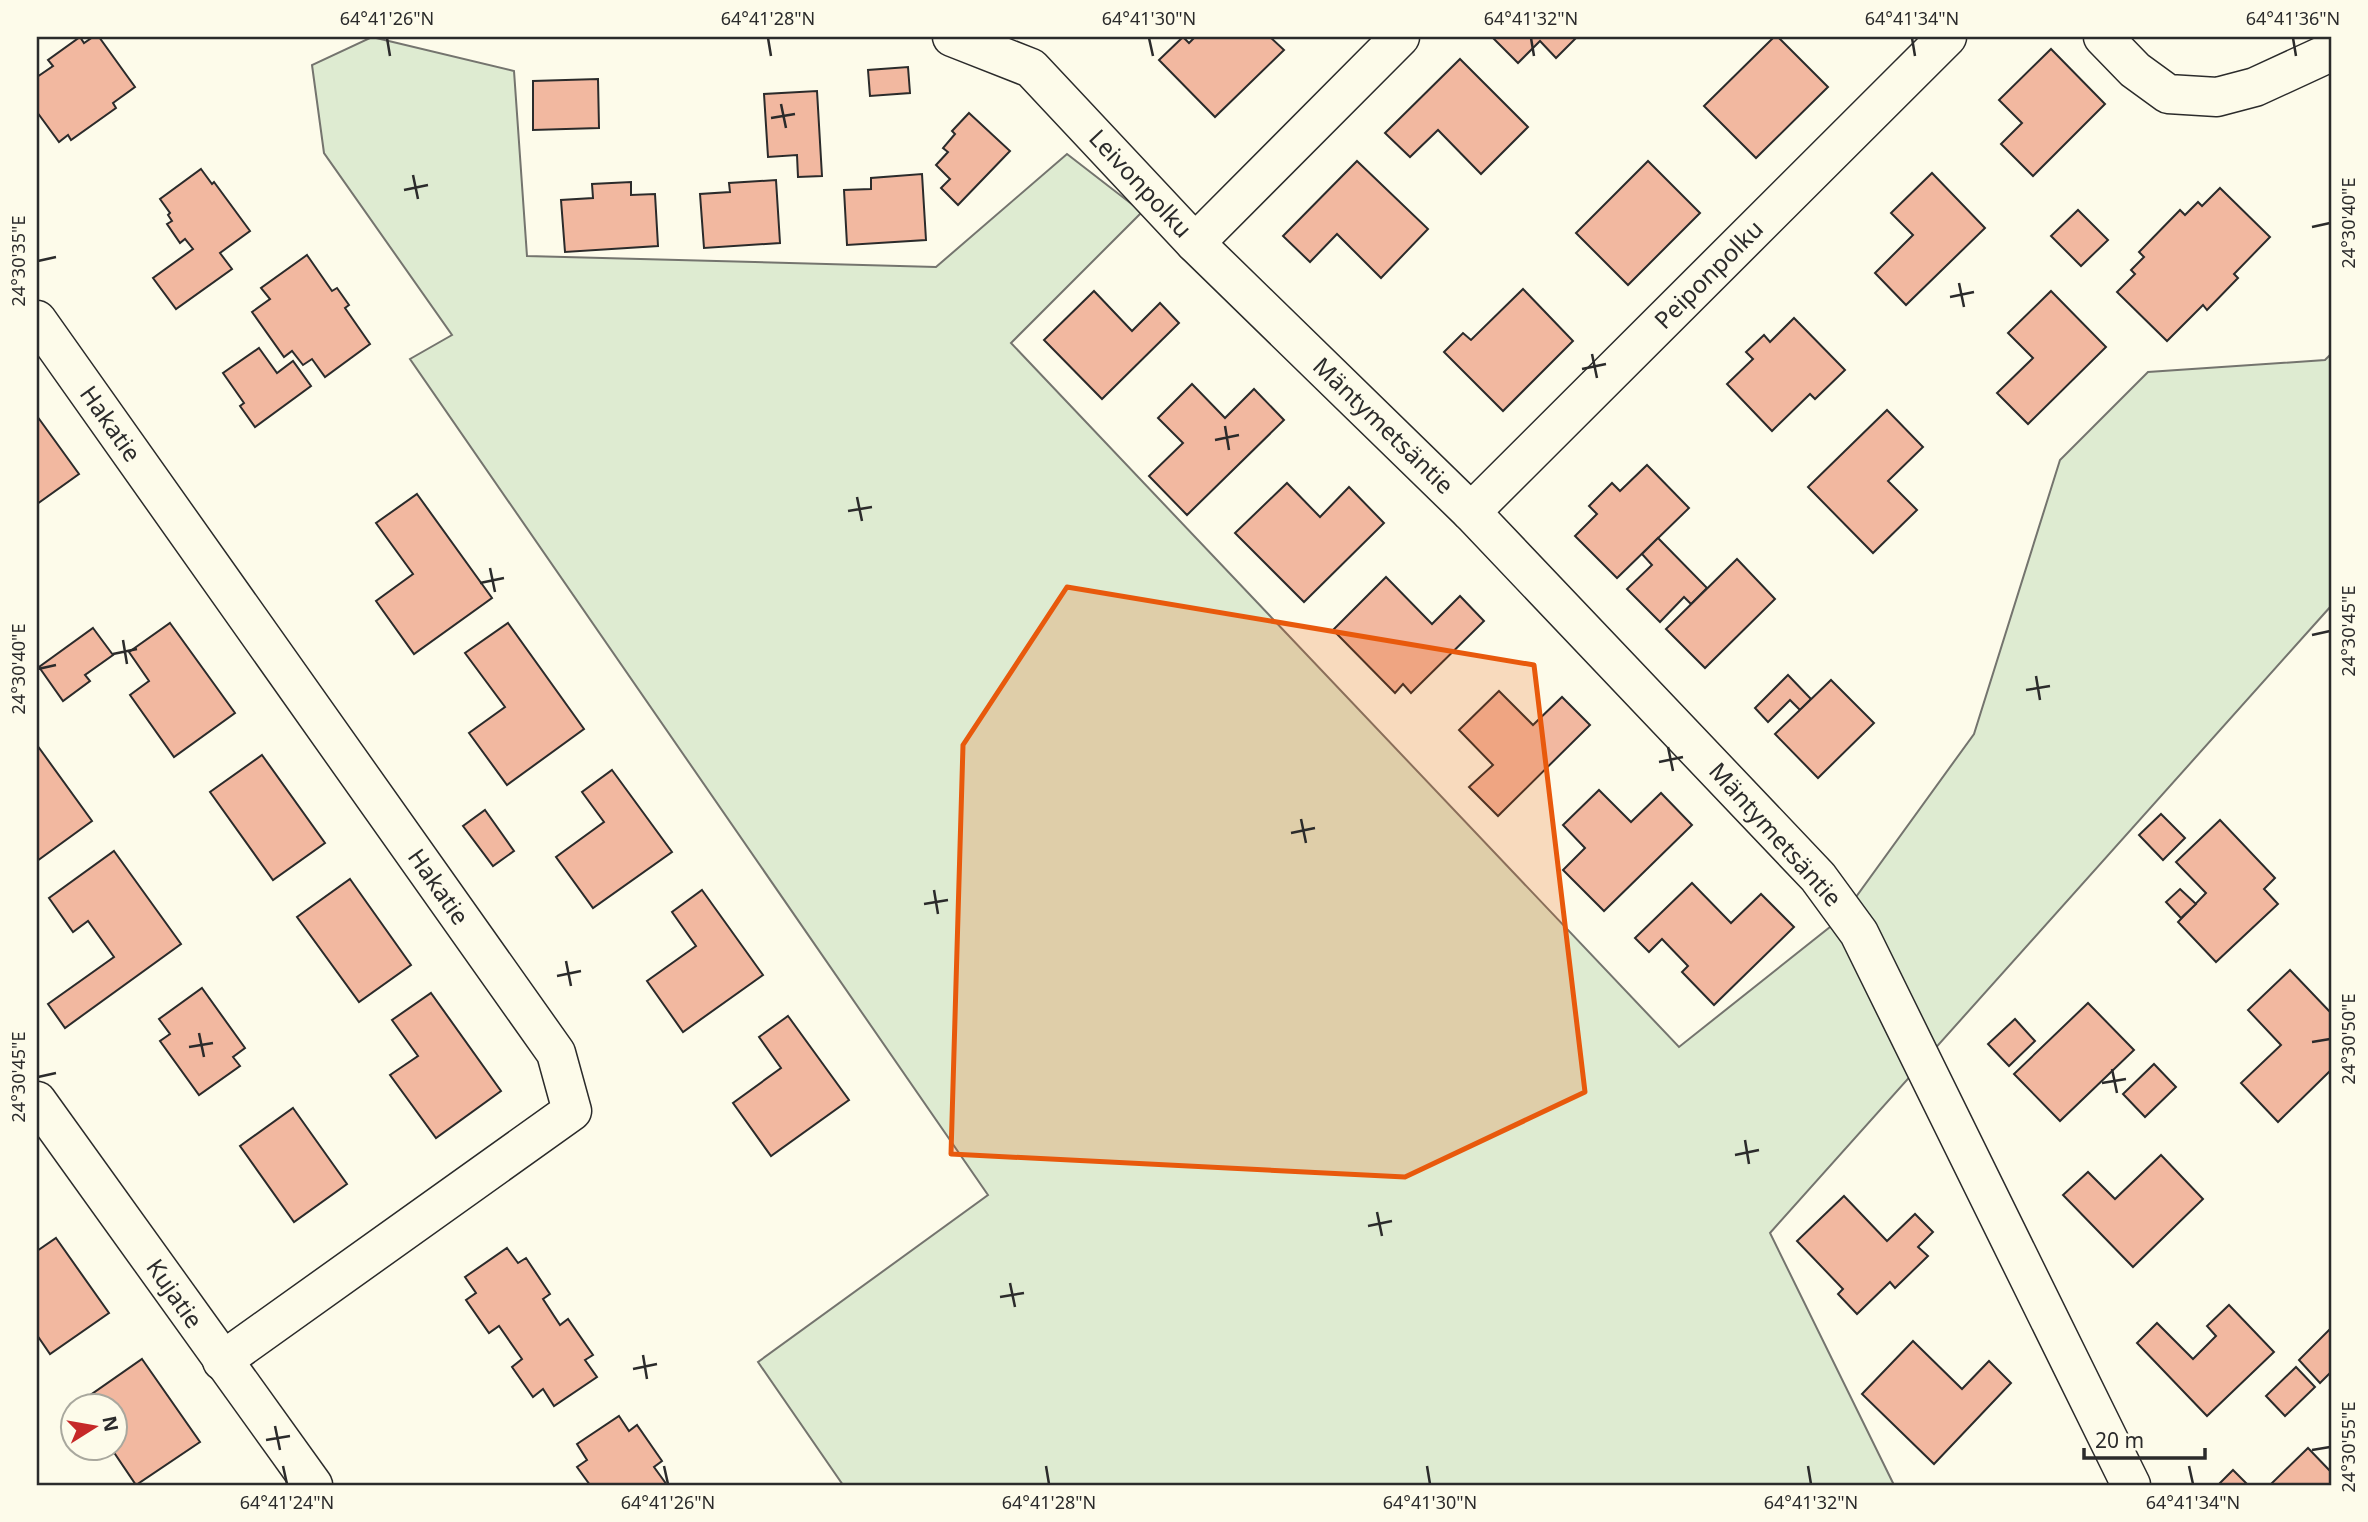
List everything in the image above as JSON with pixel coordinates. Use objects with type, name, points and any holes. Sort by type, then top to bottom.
[{"type":"street","name":"Leivonpolku","points":[[952,37],[1031,68],[1195,243],[1400,37]]},
{"type":"street","name":"Peiponpolku","points":[[1471,512],[1947,37]]},
{"type":"street","points":[[2103,37],[2135,70],[2168,94],[2217,97],[2255,86],[2331,52]]},
{"type":"street","name":"Mäntymetsäntie","points":[[1195,243],[1471,512],[1818,877],[1859,933],[2132,1485]]},
{"type":"street","name":"Hakatie","points":[[37,320],[556,1053],[572,1111],[222,1361]]},
{"type":"street","name":"Kujatie","points":[[37,1101],[313,1485]]},
{"type":"highlighted area","points":[[1067,587],[1534,665],[1585,1092],[1405,1177],[951,1154],[963,745]]},
{"type":"green space","points":[[372,37],[514,71],[527,256],[936,267],[1067,154],[1142,212],[1011,343],[1679,1047],[1840,919],[1974,734],[2060,460],[2148,372],[2325,360],[2331,354],[2331,606],[1770,1233],[1894,1485],[843,1485],[758,1362],[988,1195],[410,359],[452,335],[324,153],[312,65]]},
{"type":"building","points":[[80,37],[84,43],[93,37],[99,37],[135,87],[113,103],[116,108],[71,140],[68,135],[59,142],[37,112],[37,77],[53,66],[48,60]]},
{"type":"building","points":[[1183,37],[1189,43],[1195,37],[1270,37],[1284,50],[1215,117],[1159,60]]},
{"type":"building","points":[[1492,37],[1577,37],[1556,58],[1540,41],[1518,63]]},
{"type":"building","points":[[1774,37],[1778,37],[1828,87],[1756,158],[1704,106]]},
{"type":"building","points":[[2051,49],[2105,104],[2033,176],[2001,144],[2022,123],[1999,100]]},
{"type":"building","points":[[1460,59],[1528,127],[1481,174],[1438,130],[1410,157],[1385,133]]},
{"type":"building","points":[[908,67],[910,93],[870,96],[868,70]]},
{"type":"building","points":[[598,79],[599,128],[533,130],[533,81]]},
{"type":"building","points":[[817,91],[822,176],[798,177],[797,155],[768,157],[764,94]]},
{"type":"building","points":[[969,113],[1010,151],[958,205],[941,188],[950,179],[936,165],[948,152],[943,148],[955,134],[952,131]]},
{"type":"building","points":[[1357,161],[1428,229],[1381,278],[1337,234],[1310,262],[1283,236]]},
{"type":"building","points":[[1648,161],[1700,213],[1628,285],[1576,233]]},
{"type":"building","points":[[201,169],[212,184],[214,182],[250,231],[220,253],[232,269],[176,309],[153,278],[193,249],[185,239],[180,243],[167,224],[172,221],[168,215],[170,213],[160,199]]},
{"type":"building","points":[[1932,173],[1985,228],[1906,305],[1875,273],[1913,235],[1891,213]]},
{"type":"building","points":[[922,174],[926,240],[847,245],[844,190],[871,189],[871,178]]},
{"type":"building","points":[[776,180],[780,243],[704,248],[700,194],[730,192],[729,183]]},
{"type":"building","points":[[631,182],[631,195],[655,194],[658,246],[565,252],[561,200],[593,198],[592,184]]},
{"type":"building","points":[[2220,188],[2270,237],[2234,274],[2238,278],[2207,310],[2203,305],[2167,341],[2117,292],[2135,274],[2131,270],[2144,257],[2139,252],[2180,210],[2185,215],[2198,202],[2202,206]]},
{"type":"building","points":[[2078,210],[2108,240],[2081,266],[2051,236]]},
{"type":"building","points":[[307,255],[332,291],[337,288],[349,305],[345,308],[370,344],[325,377],[312,359],[303,365],[292,351],[284,357],[252,312],[270,299],[261,288]]},
{"type":"building","points":[[1523,289],[1573,341],[1503,411],[1444,352],[1463,333],[1471,340]]},
{"type":"building","points":[[1094,291],[1132,331],[1160,303],[1179,323],[1102,399],[1044,340]]},
{"type":"building","points":[[2051,291],[2106,347],[2028,424],[1997,393],[2033,358],[2008,333]]},
{"type":"building","points":[[1794,318],[1845,370],[1815,399],[1810,394],[1772,431],[1727,384],[1753,359],[1746,352],[1764,335],[1770,342]]},
{"type":"building","points":[[259,348],[277,373],[293,361],[311,386],[255,427],[240,406],[244,403],[223,373]]},
{"type":"building","points":[[1192,384],[1225,418],[1254,389],[1284,420],[1187,515],[1149,476],[1183,443],[1158,418]]},
{"type":"building","points":[[1887,410],[1923,447],[1888,481],[1917,510],[1873,553],[1808,487]]},
{"type":"building","points":[[37,416],[79,474],[37,504]]},
{"type":"building","points":[[1647,465],[1689,508],[1617,578],[1575,536],[1597,514],[1589,506],[1612,483],[1620,491]]},
{"type":"building","points":[[1287,483],[1320,517],[1349,487],[1384,523],[1304,602],[1235,533]]},
{"type":"building","points":[[417,494],[492,598],[414,654],[376,601],[413,574],[376,523]]},
{"type":"building","points":[[1658,538],[1707,588],[1691,604],[1684,597],[1660,622],[1627,589],[1652,565],[1642,554]]},
{"type":"building","points":[[1737,559],[1775,599],[1705,668],[1666,629]]},
{"type":"building","points":[[1386,577],[1432,624],[1460,596],[1484,621],[1411,693],[1403,684],[1395,693],[1333,630]]},
{"type":"building","points":[[170,623],[235,713],[174,757],[130,695],[149,681],[129,652]]},
{"type":"building","points":[[508,623],[584,729],[507,785],[469,733],[505,707],[465,653]]},
{"type":"building","points":[[93,628],[113,655],[85,675],[90,681],[63,701],[39,667]]},
{"type":"building","points":[[1788,675],[1811,699],[1800,710],[1790,700],[1768,722],[1755,708]]},
{"type":"building","points":[[1831,680],[1874,723],[1818,778],[1775,734]]},
{"type":"building","points":[[1499,691],[1533,725],[1562,697],[1590,725],[1498,816],[1469,787],[1493,765],[1459,730]]},
{"type":"building","points":[[37,745],[92,821],[37,861]]},
{"type":"building","points":[[262,755],[325,843],[273,880],[210,792]]},
{"type":"building","points":[[612,770],[672,852],[593,908],[556,857],[604,822],[582,792]]},
{"type":"building","points":[[1599,790],[1631,822],[1661,793],[1692,825],[1604,911],[1563,870],[1585,848],[1563,825]]},
{"type":"building","points":[[485,810],[514,851],[493,866],[463,826]]},
{"type":"building","points":[[2161,814],[2185,838],[2163,860],[2139,835]]},
{"type":"building","points":[[2220,820],[2275,878],[2264,889],[2278,904],[2216,962],[2178,922],[2206,893],[2176,862]]},
{"type":"building","points":[[114,851],[181,944],[65,1028],[48,1004],[114,957],[88,921],[73,932],[49,898]]},
{"type":"building","points":[[350,879],[411,965],[359,1002],[297,917]]},
{"type":"building","points":[[1692,883],[1731,923],[1761,894],[1794,927],[1714,1005],[1682,972],[1688,966],[1662,939],[1649,952],[1635,938]]},
{"type":"building","points":[[2180,889],[2196,904],[2181,918],[2166,902]]},
{"type":"building","points":[[702,890],[763,975],[683,1032],[647,981],[696,946],[672,912]]},
{"type":"building","points":[[2290,970],[2331,1013],[2331,1070],[2278,1122],[2241,1083],[2281,1045],[2248,1010]]},
{"type":"building","points":[[202,988],[245,1048],[233,1057],[240,1066],[199,1095],[160,1041],[170,1034],[159,1019]]},
{"type":"building","points":[[431,993],[501,1091],[436,1138],[390,1075],[418,1056],[392,1020]]},
{"type":"building","points":[[2088,1003],[2134,1050],[2060,1121],[2014,1074]]},
{"type":"building","points":[[788,1016],[849,1100],[771,1156],[733,1103],[781,1068],[759,1037]]},
{"type":"building","points":[[2015,1019],[2035,1041],[2009,1066],[1988,1044]]},
{"type":"building","points":[[2154,1064],[2176,1087],[2145,1117],[2123,1094]]},
{"type":"building","points":[[293,1108],[347,1184],[294,1222],[240,1146]]},
{"type":"building","points":[[2161,1155],[2203,1199],[2133,1267],[2063,1195],[2088,1172],[2115,1199]]},
{"type":"building","points":[[1844,1196],[1887,1241],[1915,1214],[1933,1232],[1918,1247],[1928,1256],[1895,1288],[1890,1282],[1857,1314],[1838,1294],[1843,1289],[1797,1241]]},
{"type":"building","points":[[56,1238],[109,1313],[50,1354],[37,1335],[37,1251]]},
{"type":"building","points":[[507,1248],[518,1263],[526,1258],[550,1294],[543,1299],[560,1325],[568,1319],[593,1355],[585,1360],[597,1377],[554,1406],[543,1389],[533,1397],[512,1367],[522,1359],[499,1326],[489,1333],[466,1300],[476,1293],[465,1277]]},
{"type":"building","points":[[2229,1305],[2274,1352],[2207,1416],[2137,1343],[2157,1323],[2193,1359],[2216,1336],[2207,1326]]},
{"type":"building","points":[[2329,1330],[2331,1372],[2320,1383],[2299,1360]]},
{"type":"building","points":[[1913,1341],[1962,1389],[1989,1361],[2011,1383],[1934,1464],[1862,1394]]},
{"type":"building","points":[[142,1359],[200,1442],[136,1485],[120,1462],[130,1462],[130,1392],[95,1392]]},
{"type":"building","points":[[2296,1367],[2315,1387],[2285,1416],[2266,1396]]},
{"type":"building","points":[[619,1416],[629,1431],[637,1425],[662,1461],[654,1467],[667,1485],[590,1485],[577,1467],[587,1460],[577,1444]]},
{"type":"building","points":[[2308,1448],[2331,1472],[2331,1485],[2270,1485]]},
{"type":"building","points":[[2233,1470],[2248,1485],[2218,1485]]}]
